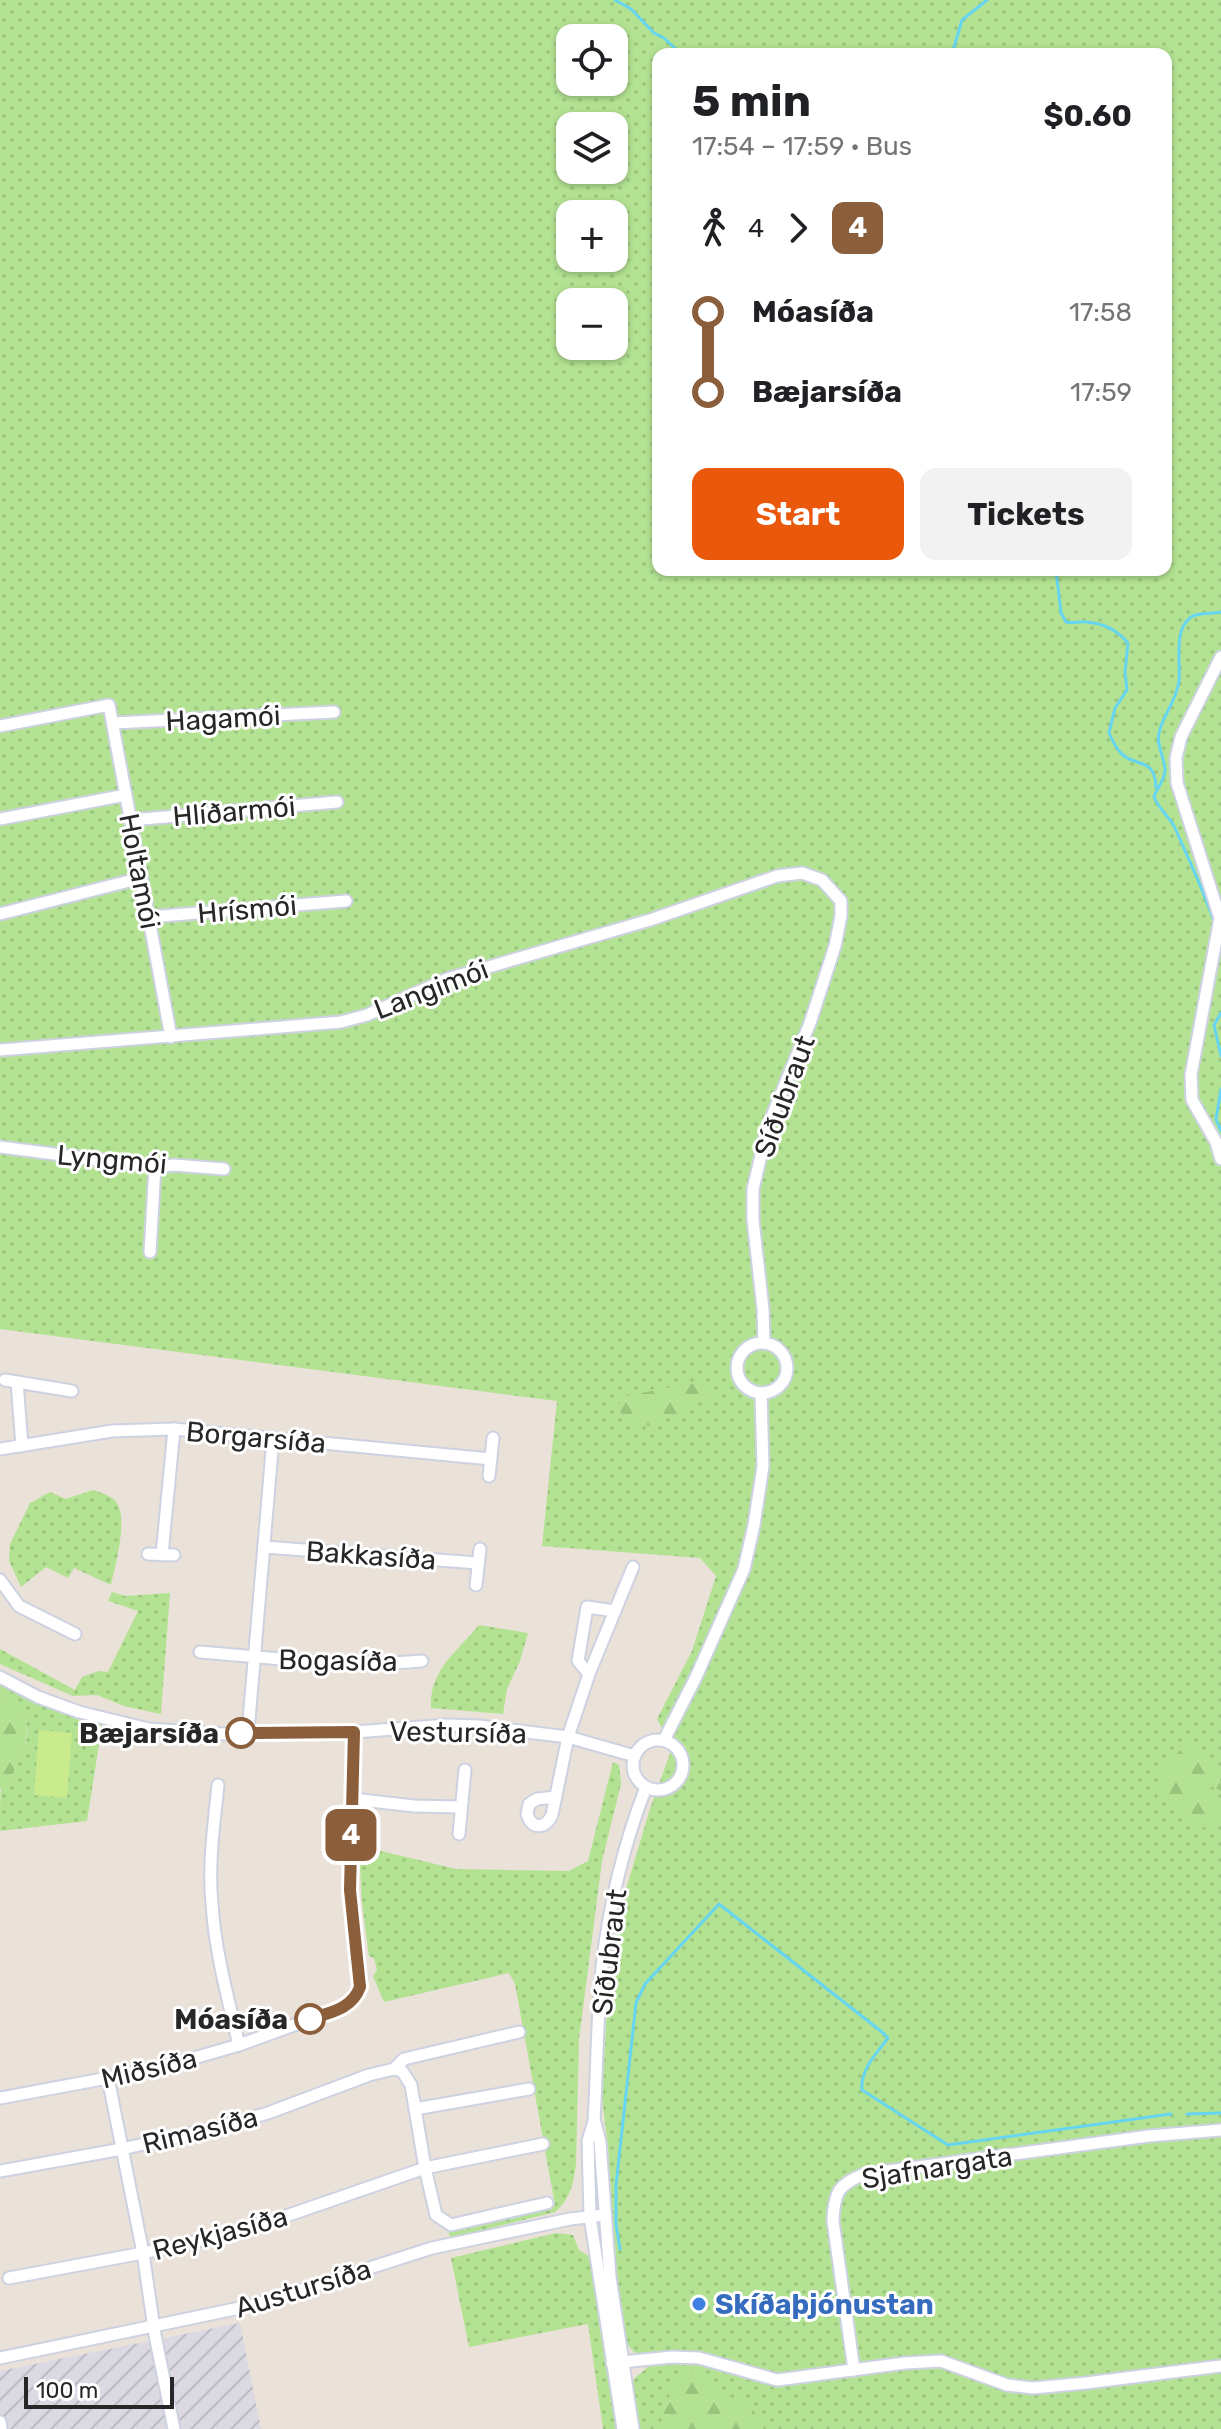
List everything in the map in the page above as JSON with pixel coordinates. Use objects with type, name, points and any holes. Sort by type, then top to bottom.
[{"type":"street","points":[[1221,657],[1181,737],[1176,758],[1177,783],[1220,918],[1191,1075],[1192,1100],[1216,1142],[1221,1159]]},
{"type":"street","name":"Holtamói","points":[[0,726],[109,705],[171,1037]]},
{"type":"street","name":"Hagamói","points":[[113,723],[334,712]]},
{"type":"street","points":[[0,819],[126,795]]},
{"type":"street","name":"Hlíðarmói","points":[[131,820],[337,802]]},
{"type":"street","name":"Langimói","points":[[0,1050],[341,1022],[367,1015],[447,979],[650,920],[790,873],[802,873],[822,880],[841,901]]},
{"type":"street","points":[[0,914],[141,878]]},
{"type":"street","name":"Hrísmói","points":[[149,917],[346,901]]},
{"type":"street","name":"Síðubraut","points":[[764,1343],[753,1189],[768,1126],[810,1023],[835,946],[841,901]]},
{"type":"street","name":"Lyngmói","points":[[0,1147],[155,1167],[174,1165],[224,1169]]},
{"type":"street","points":[[150,1252],[155,1167]]},
{"type":"street","points":[[764,1343],[777,1347],[783,1353],[788,1370],[781,1386],[774,1391],[761,1393],[744,1385],[738,1366],[745,1350],[764,1343]]},
{"type":"street","points":[[22,1446],[11,1381],[72,1391]]},
{"type":"street","points":[[664,1740],[744,1569],[763,1466],[761,1393]]},
{"type":"street","points":[[148,1554],[168,1555],[174,1429]]},
{"type":"street","name":"Borgarsíða","points":[[0,1449],[112,1431],[174,1429],[491,1459]]},
{"type":"street","points":[[489,1476],[493,1438]]},
{"type":"street","points":[[248,1732],[273,1439]]},
{"type":"street","name":"Bakkasíða","points":[[264,1547],[478,1563]]},
{"type":"street","name":"Bakkasíða","points":[[476,1585],[480,1549]]},
{"type":"street","points":[[556,1797],[568,1737],[589,1674],[633,1567]]},
{"type":"street","points":[[0,1580],[19,1606],[75,1634]]},
{"type":"street","points":[[589,1674],[578,1661],[587,1607],[615,1611]]},
{"type":"street","points":[[200,1652],[255,1657]]},
{"type":"street","name":"Bogasíða","points":[[255,1657],[350,1665],[422,1661]]},
{"type":"street","name":"Vestursíða","points":[[0,1677],[59,1705],[125,1724],[175,1732],[354,1732],[448,1725],[479,1726],[568,1737],[635,1756]]},
{"type":"street","name":"Miðsíða","points":[[0,2098],[159,2067],[239,2045],[349,2004],[358,1993],[361,1979],[350,1890],[354,1732]]},
{"type":"street","points":[[664,1740],[672,1743],[682,1755],[680,1778],[661,1790],[646,1787],[634,1771],[635,1756],[645,1743],[664,1740]]},
{"type":"street","points":[[459,1834],[465,1770]]},
{"type":"street","points":[[218,1785],[210,1863],[211,1902],[239,2045]]},
{"type":"street","name":"Síðubraut","points":[[633,2429],[617,2363],[590,2217],[588,2141],[594,2121],[602,1967],[613,1895],[646,1787]]},
{"type":"street","points":[[353,1799],[414,1806],[461,1807]]},
{"type":"street","name":"Rimasíða","points":[[0,2171],[122,2149],[268,2113],[369,2075],[394,2069],[404,2059],[519,2032]]},
{"type":"street","points":[[394,2069],[402,2071],[411,2085],[436,2215],[451,2225],[547,2203]]},
{"type":"street","points":[[108,2078],[174,2429]]},
{"type":"street","points":[[415,2109],[529,2089]]},
{"type":"street","name":"Síðubraut","points":[[594,2121],[600,2142],[623,2429]]},
{"type":"street","name":"Sjafnargata","points":[[854,2370],[833,2221],[834,2197],[853,2178],[1149,2136],[1221,2130]]},
{"type":"street","points":[[425,2168],[543,2144]]},
{"type":"street","name":"Reykjasíða","points":[[9,2278],[143,2253],[260,2225],[425,2168]]},
{"type":"street","name":"Austursíða","points":[[0,2358],[254,2305],[432,2248],[605,2215]]},
{"type":"street","points":[[617,2363],[672,2357],[699,2358],[777,2380],[941,2361],[1007,2385],[1047,2388],[1221,2366]]},
{"type":"street","points":[[0,2422],[1,2429]]},
{"type":"shaded area","points":[[240,2323],[261,2429],[0,2429],[0,2371]]},
{"type":"green space","points":[[0,0],[1221,0],[1221,2429],[636,2429],[630,2385],[647,2368],[644,2355],[634,2352],[626,2343],[615,2265],[602,2098],[607,2006],[617,1919],[672,1748],[657,1719],[692,1651],[716,1576],[700,1558],[542,1546],[557,1401],[0,1329]]},
{"type":"green space","points":[[695,1383],[706,1384],[710,1398],[650,1426],[625,1421],[617,1406],[625,1396]]},
{"type":"green space","points":[[93,1490],[106,1494],[120,1509],[120,1542],[111,1585],[74,1568],[68,1578],[46,1567],[21,1587],[9,1561],[10,1544],[30,1503],[50,1492],[66,1499]]},
{"type":"green space","points":[[112,1592],[125,1596],[170,1593],[161,1714],[124,1706],[97,1695],[73,1696],[0,1664],[0,1649],[75,1690],[82,1677],[99,1671],[108,1672],[138,1611],[108,1601]]},
{"type":"green space","points":[[479,1625],[528,1633],[507,1689],[503,1714],[431,1708],[440,1672]]},
{"type":"green space","points":[[0,1682],[31,1700],[102,1725],[87,1821],[0,1831],[1,1788],[23,1750],[27,1730],[21,1712],[0,1696]]},
{"type":"green space","points":[[0,1696],[19,1708],[27,1730],[23,1752],[0,1789]]},
{"type":"green space","points":[[39,1730],[72,1733],[67,1798],[34,1795]]},
{"type":"green space","points":[[1187,1743],[1209,1755],[1219,1774],[1221,1791],[1213,1786],[1209,1789],[1221,1801],[1221,1822],[1207,1828],[1189,1824],[1157,1795],[1161,1771]]},
{"type":"green space","points":[[613,1762],[619,1765],[621,1784],[602,1861],[579,2039],[576,2163],[570,2190],[555,2212],[451,2238],[448,2231],[555,2205],[515,1984],[509,1973],[384,2002],[373,1976],[377,1970],[374,1958],[369,1956],[362,1903],[360,1868],[365,1812],[378,1812],[377,1850],[456,1869],[569,1871],[588,1861]]},
{"type":"green space","points":[[556,2233],[573,2235],[579,2250],[592,2258],[620,2429],[603,2429],[588,2324],[469,2347],[451,2258]]},
{"type":"green space","points":[[685,2370],[703,2372],[736,2401],[750,2404],[764,2429],[659,2429],[673,2383]]},
{"type":"waterway","points":[[615,0],[631,9],[654,33],[675,48]]},
{"type":"waterway","points":[[954,48],[962,20],[987,0]]},
{"type":"waterway","points":[[1057,576],[1061,613],[1066,622],[1104,626],[1128,643],[1127,690],[1115,708],[1109,733],[1123,755],[1149,767],[1156,787]]},
{"type":"waterway","points":[[1215,924],[1175,828],[1154,797],[1165,773],[1158,737],[1177,689],[1182,630],[1185,622],[1194,615],[1221,612]]},
{"type":"waterway","points":[[1221,1013],[1214,1025],[1221,1056]]},
{"type":"waterway","points":[[1221,1089],[1216,1119],[1221,1131]]},
{"type":"waterway","points":[[620,2249],[616,2224],[616,2185],[636,2003],[645,1984],[719,1904],[888,2038],[866,2069],[862,2090],[948,2145],[1171,2114]]},
{"type":"waterway","points":[[1187,2114],[1221,2113]]},
{"type":"bus line","name":"4","points":[[241,1733],[354,1732],[350,1890],[360,1987],[349,2004],[310,2019]]},
{"type":"place","name":"Bæjarsíða","points":[[241,1733]]},
{"type":"place","name":"Móasíða","points":[[310,2019]]},
{"type":"place","name":"Skíðaþjónustan","points":[[699,2304]]}]
